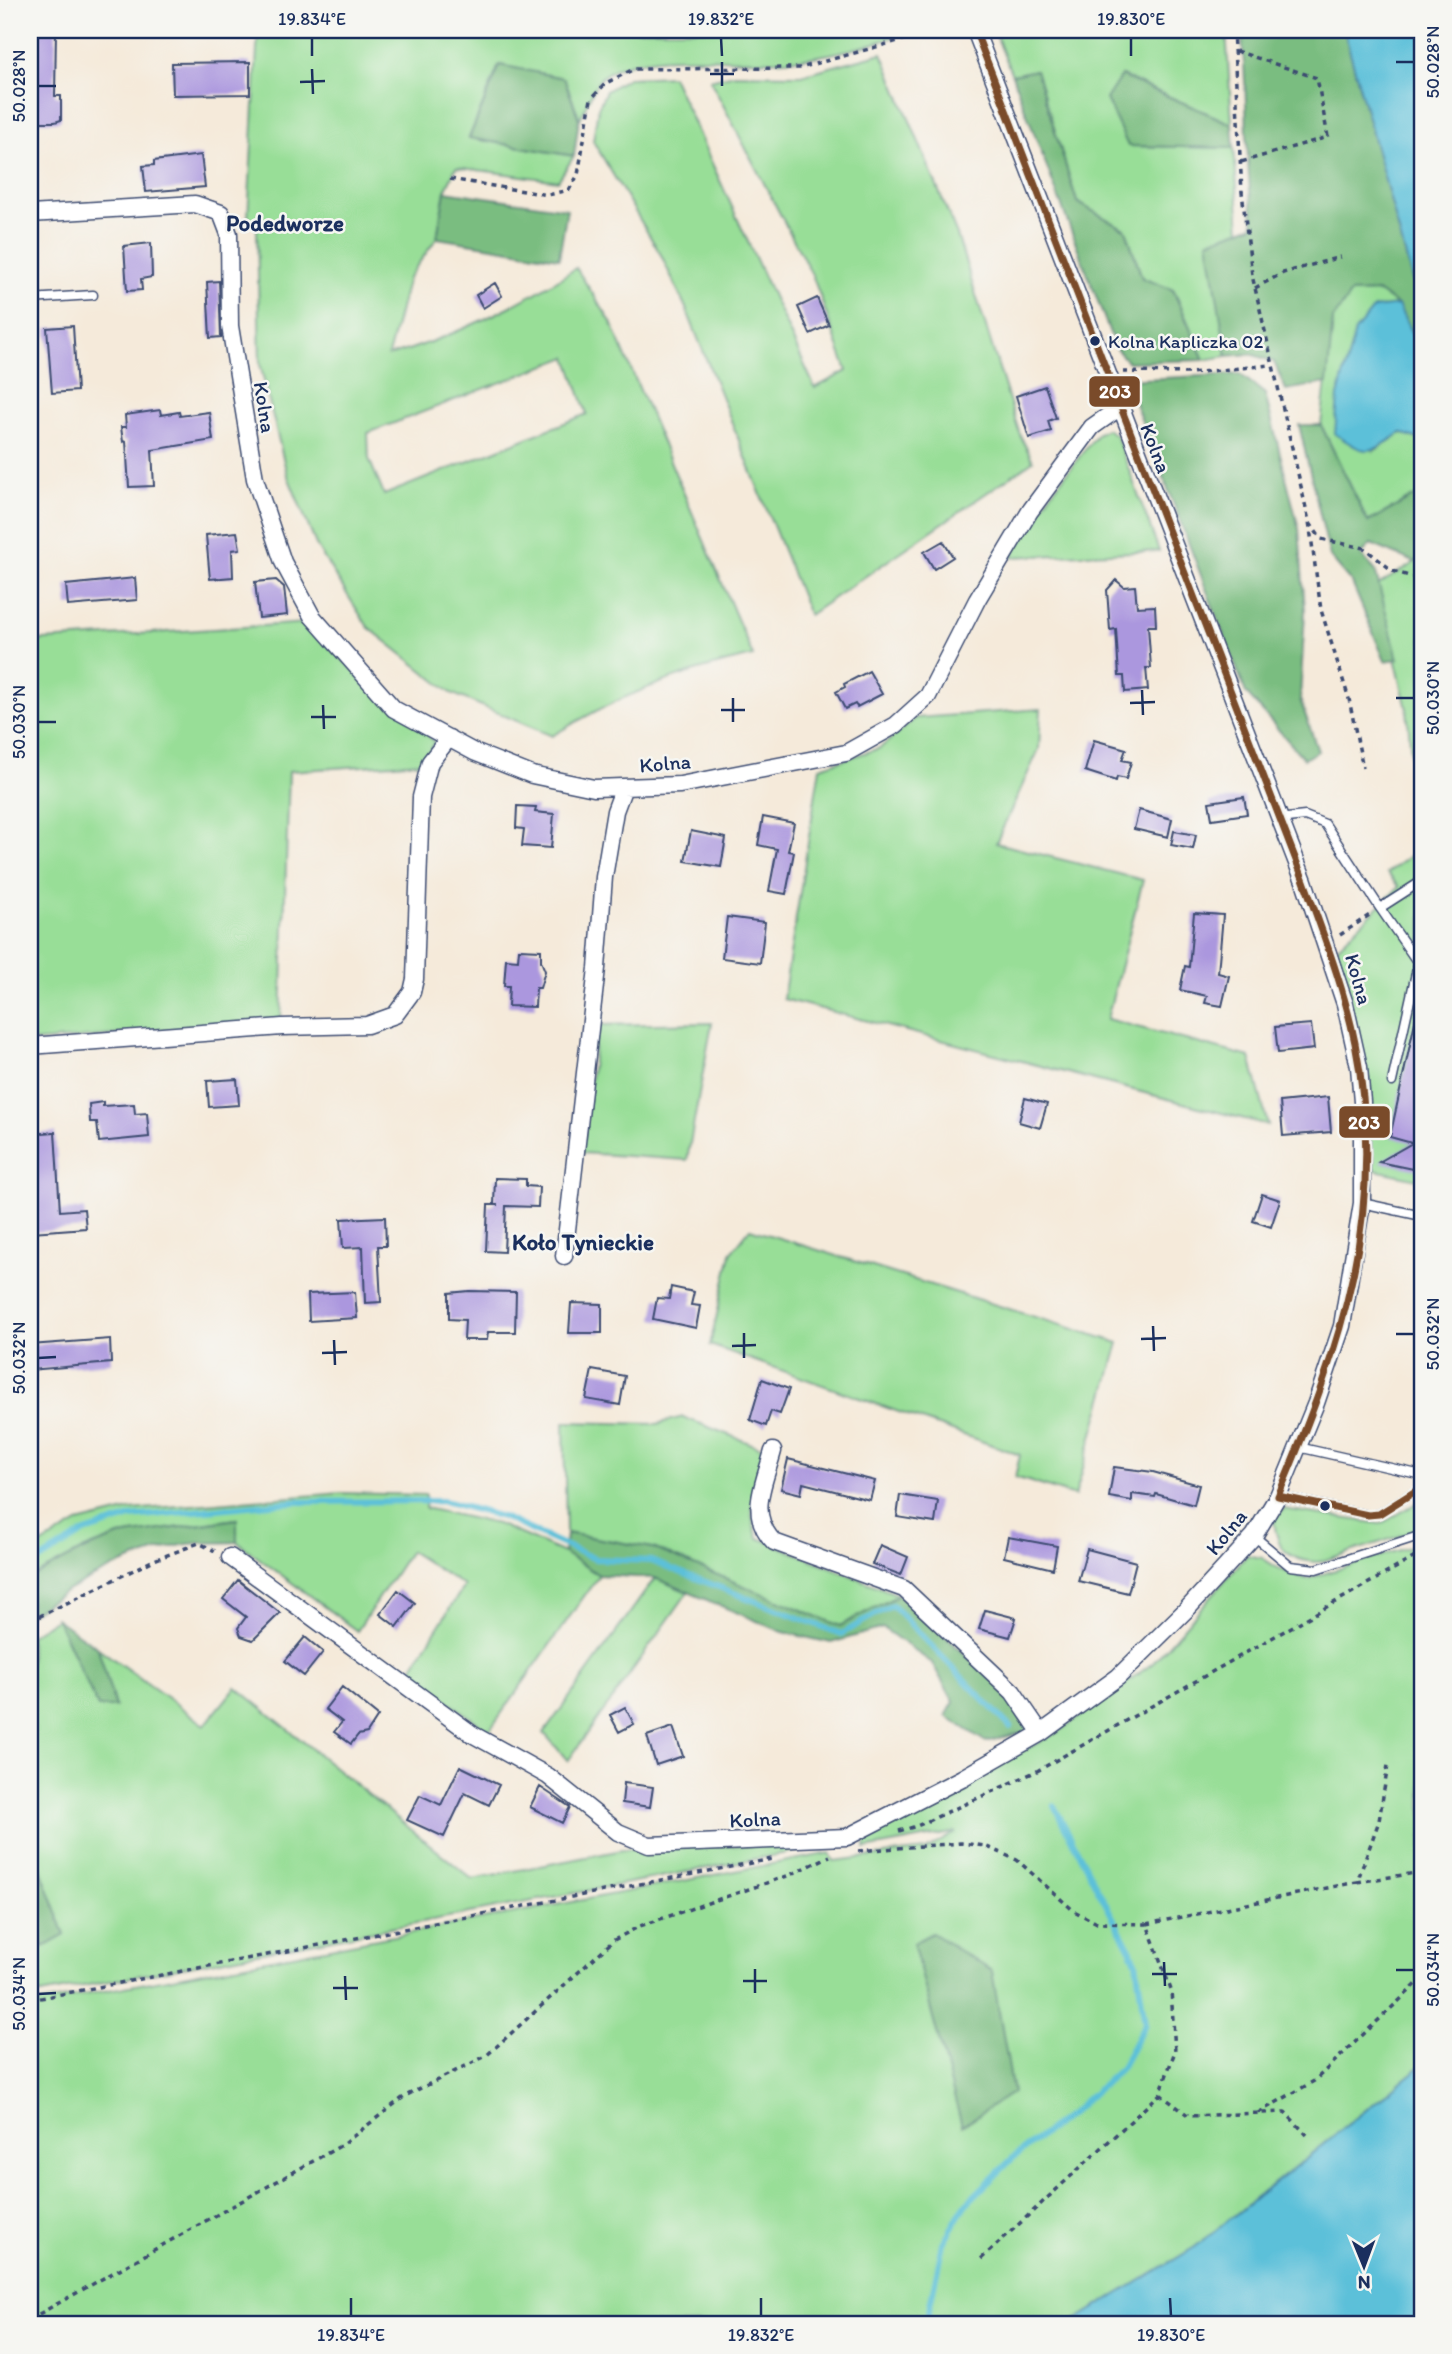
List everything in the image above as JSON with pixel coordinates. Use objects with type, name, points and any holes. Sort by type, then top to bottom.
[{"type":"street","name":"Kolna","points":[[230,1557],[471,1734],[548,1776],[618,1832],[649,1845],[847,1837],[962,1779],[1041,1733],[1118,1677],[1188,1608],[1254,1536],[1278,1496],[1342,1326],[1362,1203],[1364,1143],[1359,1067],[1326,943],[975,30]]},
{"type":"street","name":"Kolna","points":[[30,214],[195,204],[221,213],[229,234],[230,326],[255,479],[283,562],[312,616],[394,709],[449,738],[532,775],[594,788],[680,785],[846,753],[896,725],[928,696],[977,600],[1030,511],[1092,427],[1119,408]]},
{"type":"street","points":[[30,1046],[282,1027],[367,1025],[395,1015],[412,992],[415,979],[421,797],[430,762],[449,738]]},
{"type":"street","name":"Kolna","points":[[564,1256],[597,968],[604,877],[615,811],[624,787]]},
{"type":"street","points":[[773,1451],[757,1513],[766,1534],[774,1542],[904,1589],[1013,1692],[1041,1733]]},
{"type":"lane","points":[[30,299],[93,295]]},
{"type":"lane","points":[[1278,819],[1305,816],[1325,824],[1420,967],[1392,1082]]},
{"type":"lane","points":[[1380,908],[1422,881]]},
{"type":"lane","points":[[1362,1203],[1422,1216]]},
{"type":"lane","points":[[1298,1447],[1422,1475]]},
{"type":"lane","points":[[1278,1496],[1368,1515],[1379,1514],[1422,1488]]},
{"type":"lane","points":[[1254,1536],[1290,1566],[1316,1569],[1422,1535]]},
{"type":"path","points":[[450,179],[548,195],[569,190],[578,175],[591,99],[606,83],[634,69],[800,68],[862,53],[937,30]]},
{"type":"path","points":[[1233,30],[1241,162],[1255,288],[1309,521],[1321,610],[1349,699],[1363,768]]},
{"type":"path","points":[[1236,51],[1317,78],[1328,137],[1241,162]]},
{"type":"path","points":[[1255,288],[1283,273],[1340,257]]},
{"type":"path","points":[[1107,376],[1129,370],[1191,373],[1271,365]]},
{"type":"path","points":[[1309,521],[1321,539],[1364,548],[1393,571],[1422,580]]},
{"type":"path","points":[[1326,943],[1380,908]]},
{"type":"path","points":[[30,1621],[154,1560],[199,1544],[230,1557]]},
{"type":"path","points":[[894,1832],[917,1826],[1037,1771],[1422,1553]]},
{"type":"path","points":[[1357,1882],[1379,1821],[1388,1765]]},
{"type":"path","points":[[850,1852],[961,1843],[985,1846],[1017,1860],[1074,1911],[1097,1923],[1147,1924],[1357,1882],[1422,1872]]},
{"type":"path","points":[[30,2319],[342,2145],[405,2096],[486,2056],[614,1940],[640,1926],[790,1875],[836,1854]]},
{"type":"path","points":[[30,2000],[780,1857]]},
{"type":"path","points":[[980,2260],[1160,2094],[1175,2051],[1172,2002],[1171,1990],[1147,1924]]},
{"type":"path","points":[[1258,2113],[1314,2081],[1422,1979]]},
{"type":"path","points":[[1160,2094],[1189,2116],[1285,2112],[1307,2135]]},
{"type":"green space","points":[[258,30],[914,30],[851,50],[785,60],[690,58],[640,61],[619,67],[602,77],[580,119],[564,78],[499,65],[469,138],[574,156],[558,181],[456,167],[445,191],[437,238],[408,278],[388,356],[485,319],[534,294],[576,268],[611,322],[753,656],[701,669],[649,687],[575,722],[552,736],[451,693],[368,627],[317,547],[287,474],[260,364],[257,229],[248,218]],"holes":[[[567,357],[587,414],[384,495],[369,459],[368,433]]]},
{"type":"green space","points":[[994,30],[1226,30],[1232,124],[1122,76],[1128,146],[1234,148],[1240,230],[1209,241],[1227,356],[1204,360],[1174,290],[1142,278],[1126,230],[1077,202],[1036,70],[1012,75]]},
{"type":"green space","points":[[1241,30],[1344,30],[1422,316],[1422,399],[1398,305],[1379,292],[1351,293],[1333,319],[1327,383],[1286,390],[1274,362],[1251,354],[1227,356],[1208,241],[1254,225]]},
{"type":"green space","points":[[882,53],[957,235],[1020,435],[1033,461],[809,615],[685,306],[661,255],[593,141],[598,108],[606,91],[628,78],[672,76],[815,388],[847,371],[813,277],[710,80],[734,74],[801,75]]},
{"type":"green space","points":[[500,65],[564,78],[579,119],[574,156],[469,138]]},
{"type":"green space","points":[[1036,70],[1077,202],[1126,230],[1142,278],[1173,290],[1204,360],[1128,362],[1116,349],[1012,75]]},
{"type":"green space","points":[[1121,76],[1232,124],[1234,148],[1128,146],[1106,99]]},
{"type":"green space","points":[[445,191],[567,209],[559,258],[437,238]]},
{"type":"green space","points":[[1379,292],[1398,305],[1374,308],[1374,451],[1401,433],[1422,440],[1422,498],[1415,496],[1368,522],[1321,425],[1333,319],[1351,293]]},
{"type":"green space","points":[[1240,374],[1265,394],[1299,529],[1305,611],[1300,699],[1318,751],[1304,759],[1246,693],[1126,380]]},
{"type":"green space","points":[[1299,425],[1321,425],[1368,522],[1415,496],[1422,498],[1422,558],[1414,562],[1371,544],[1361,555],[1375,570],[1398,659],[1385,661],[1352,583],[1330,557]]},
{"type":"green space","points":[[1107,429],[1116,435],[1159,551],[1011,557],[1049,496],[1098,433]]},
{"type":"green space","points":[[1422,558],[1422,833],[1417,820],[1407,709],[1378,585]]},
{"type":"green space","points":[[307,623],[333,651],[435,742],[423,762],[289,771],[281,1021],[32,1042],[30,641]]},
{"type":"green space","points":[[1041,709],[1039,749],[996,843],[1143,880],[1107,1019],[1250,1057],[1268,1125],[783,999],[820,767],[880,748],[916,718]]},
{"type":"green space","points":[[1422,847],[1422,1180],[1370,1169],[1367,1111],[1360,1057],[1336,948],[1399,887],[1387,873]]},
{"type":"green space","points":[[712,1023],[687,1160],[582,1153],[597,1025]]},
{"type":"green space","points":[[750,1229],[1119,1343],[1075,1496],[1015,1477],[1020,1455],[710,1345],[731,1253]]},
{"type":"green space","points":[[683,1417],[765,1449],[752,1504],[758,1538],[899,1595],[840,1626],[653,1548],[566,1533],[564,1422],[657,1424]]},
{"type":"green space","points":[[342,1493],[426,1495],[425,1508],[497,1524],[564,1553],[599,1575],[489,1731],[409,1673],[464,1586],[410,1551],[357,1631],[237,1542],[237,1519],[119,1536],[83,1550],[30,1578],[30,1551],[78,1523],[130,1510]]},
{"type":"green space","points":[[1422,1500],[1422,1529],[1319,1562],[1292,1556],[1281,1545],[1275,1529],[1274,1518],[1284,1509],[1381,1524]]},
{"type":"green space","points":[[237,1519],[237,1542],[188,1544],[126,1562],[86,1581],[30,1614],[30,1578],[83,1550],[119,1536]]},
{"type":"green space","points":[[566,1533],[653,1548],[840,1626],[899,1595],[1004,1689],[1029,1731],[986,1742],[946,1716],[954,1702],[932,1663],[883,1628],[831,1643],[783,1632],[655,1578],[599,1575],[564,1553]]},
{"type":"green space","points":[[1422,1543],[1422,2065],[1195,2247],[1069,2324],[30,2324],[30,2005],[830,1853],[834,1861],[926,1850],[956,1832],[865,1849],[866,1835],[1058,1732],[1153,1663],[1247,1555],[1262,1558],[1281,1570],[1307,1579]]},
{"type":"green space","points":[[655,1578],[688,1592],[568,1761],[544,1733]]},
{"type":"green space","points":[[57,1619],[98,1707],[115,1706],[98,1648],[205,1725],[236,1687],[472,1879],[638,1847],[834,1844],[30,1996],[30,1909],[44,1946],[65,1935],[30,1840],[30,1635]]},
{"type":"green space","points":[[57,1619],[98,1648],[115,1707],[98,1707]]},
{"type":"green space","points":[[30,1840],[65,1935],[44,1947],[30,1909]]},
{"type":"green space","points":[[932,1933],[992,1971],[1013,2092],[962,2126],[913,1943]]},
{"type":"water","points":[[1344,30],[1422,30],[1422,316]]},
{"type":"water","points":[[1398,305],[1413,336],[1422,399],[1422,440],[1401,433],[1374,449],[1362,449],[1335,434],[1338,396],[1355,331],[1374,308]]},
{"type":"water","points":[[1422,2065],[1422,2324],[1069,2324],[1195,2247]]},
{"type":"building","points":[[30,30],[56,30],[55,96],[61,96],[61,120],[55,122],[30,122]]},
{"type":"building","points":[[250,62],[250,94],[173,95],[172,63]]},
{"type":"building","points":[[201,155],[205,187],[146,192],[143,166],[154,165],[154,161]]},
{"type":"building","points":[[151,243],[152,277],[141,279],[142,290],[127,291],[124,246]]},
{"type":"building","points":[[219,281],[221,337],[210,338],[207,282]]},
{"type":"building","points":[[495,283],[502,296],[483,308],[476,295]]},
{"type":"building","points":[[817,298],[829,325],[810,334],[798,307]]},
{"type":"building","points":[[73,326],[77,391],[52,393],[47,328]]},
{"type":"building","points":[[1045,386],[1056,418],[1048,421],[1051,431],[1029,438],[1016,396]]},
{"type":"building","points":[[160,410],[161,415],[179,412],[180,416],[209,412],[213,440],[152,450],[154,486],[129,487],[126,441],[123,442],[121,427],[126,427],[125,415]]},
{"type":"building","points":[[237,532],[240,549],[232,550],[233,577],[210,579],[206,535]]},
{"type":"building","points":[[943,541],[953,557],[934,569],[924,552]]},
{"type":"building","points":[[135,578],[137,600],[68,606],[66,585]]},
{"type":"building","points":[[276,580],[284,587],[287,615],[259,618],[255,582]]},
{"type":"building","points":[[1116,580],[1124,587],[1135,586],[1137,607],[1155,606],[1156,626],[1148,626],[1151,668],[1146,668],[1148,690],[1125,692],[1124,676],[1119,676],[1116,629],[1110,630],[1107,590]]},
{"type":"building","points":[[869,671],[882,694],[857,707],[855,704],[845,709],[836,692],[845,687],[844,684]]},
{"type":"building","points":[[1094,740],[1126,749],[1122,760],[1131,762],[1126,779],[1117,777],[1116,781],[1085,771]]},
{"type":"building","points":[[1244,797],[1247,814],[1212,819],[1209,802]]},
{"type":"building","points":[[517,806],[536,807],[535,812],[554,814],[551,848],[522,846],[524,829],[516,828]]},
{"type":"building","points":[[1139,810],[1172,819],[1168,837],[1134,829]]},
{"type":"building","points":[[763,817],[794,823],[788,851],[794,852],[786,894],[769,891],[777,849],[758,845]]},
{"type":"building","points":[[691,831],[726,838],[721,867],[685,861]]},
{"type":"building","points":[[1174,831],[1196,835],[1193,849],[1171,845]]},
{"type":"building","points":[[1194,913],[1223,915],[1218,973],[1229,976],[1222,1006],[1205,1003],[1207,996],[1180,990],[1185,966],[1189,967]]},
{"type":"building","points":[[727,917],[765,922],[760,963],[722,958]]},
{"type":"building","points":[[519,949],[541,950],[545,971],[540,988],[536,988],[535,1007],[508,1006],[509,986],[504,986],[506,959],[518,960]]},
{"type":"building","points":[[1416,1017],[1422,1018],[1422,1171],[1379,1162],[1412,1143],[1390,1137]]},
{"type":"building","points":[[1311,1024],[1314,1049],[1278,1053],[1275,1027]]},
{"type":"building","points":[[237,1079],[239,1105],[209,1107],[207,1081]]},
{"type":"building","points":[[1328,1097],[1331,1132],[1283,1136],[1280,1102]]},
{"type":"building","points":[[1025,1098],[1047,1104],[1040,1128],[1019,1122]]},
{"type":"building","points":[[103,1102],[103,1106],[134,1104],[135,1114],[147,1113],[149,1137],[99,1142],[97,1122],[90,1122],[89,1104]]},
{"type":"building","points":[[55,1132],[60,1211],[84,1209],[86,1228],[32,1232],[30,1134]]},
{"type":"building","points":[[495,1178],[526,1179],[526,1186],[539,1187],[538,1207],[506,1206],[504,1252],[486,1251],[488,1205],[494,1205]]},
{"type":"building","points":[[1262,1194],[1280,1200],[1271,1227],[1253,1221]]},
{"type":"building","points":[[385,1217],[386,1246],[378,1246],[381,1302],[365,1303],[363,1247],[343,1248],[341,1219]]},
{"type":"building","points":[[671,1287],[694,1292],[691,1305],[700,1306],[696,1328],[653,1319],[657,1298],[669,1299]]},
{"type":"building","points":[[355,1292],[357,1318],[309,1321],[308,1294]]},
{"type":"building","points":[[516,1292],[515,1332],[488,1332],[487,1340],[464,1340],[465,1320],[449,1319],[449,1293]]},
{"type":"building","points":[[571,1303],[602,1304],[602,1333],[569,1333]]},
{"type":"building","points":[[110,1339],[111,1363],[30,1370],[30,1345]]},
{"type":"building","points":[[592,1370],[625,1376],[620,1405],[586,1399]]},
{"type":"building","points":[[762,1379],[789,1389],[780,1414],[771,1411],[766,1426],[750,1420]]},
{"type":"building","points":[[788,1459],[875,1481],[870,1500],[803,1483],[801,1494],[781,1489]]},
{"type":"building","points":[[1114,1467],[1153,1472],[1199,1485],[1194,1505],[1156,1494],[1155,1497],[1132,1494],[1132,1501],[1109,1497]]},
{"type":"building","points":[[900,1495],[938,1501],[935,1523],[897,1517]]},
{"type":"building","points":[[1008,1537],[1057,1546],[1053,1569],[1004,1557]]},
{"type":"building","points":[[880,1545],[908,1557],[901,1575],[872,1564]]},
{"type":"building","points":[[1087,1549],[1136,1562],[1128,1593],[1078,1581]]},
{"type":"building","points":[[238,1580],[280,1613],[253,1640],[241,1636],[238,1628],[246,1617],[223,1599]]},
{"type":"building","points":[[398,1590],[415,1603],[397,1627],[380,1614]]},
{"type":"building","points":[[985,1610],[1016,1618],[1010,1637],[979,1629]]},
{"type":"building","points":[[305,1637],[323,1652],[304,1676],[285,1661]]},
{"type":"building","points":[[342,1687],[378,1716],[367,1733],[358,1735],[351,1744],[334,1732],[342,1722],[325,1709]]},
{"type":"building","points":[[625,1707],[634,1724],[619,1732],[610,1715]]},
{"type":"building","points":[[673,1727],[683,1756],[656,1765],[647,1736]]},
{"type":"building","points":[[460,1766],[499,1785],[489,1805],[465,1793],[444,1837],[407,1820],[420,1795],[441,1805]]},
{"type":"building","points":[[624,1783],[653,1787],[650,1807],[622,1803]]},
{"type":"building","points":[[540,1787],[570,1807],[562,1823],[530,1807]]},
{"type":"waterway","points":[[30,1566],[85,1532],[131,1517],[292,1502],[444,1501],[502,1517],[595,1559],[651,1561],[841,1634],[892,1605],[1010,1727]]},
{"type":"waterway","points":[[926,2324],[943,2243],[965,2205],[1015,2156],[1075,2110],[1121,2068],[1145,2024],[1136,1961],[1054,1806]]},
{"type":"transit line","name":"203","points":[[975,30],[1304,881],[1339,981],[1355,1043],[1364,1104],[1366,1163],[1362,1220],[1353,1276],[1322,1385],[1278,1496]]},
{"type":"transit line","name":"203","points":[[1278,1496],[1368,1515],[1379,1514],[1422,1487]]},
{"type":"place","name":"Kolna Kapliczka 02","points":[[1095,341]]},
{"type":"district","name":"Podedworze","points":[[285,223]]},
{"type":"district","name":"Koło Tynieckie","points":[[583,1242]]}]
